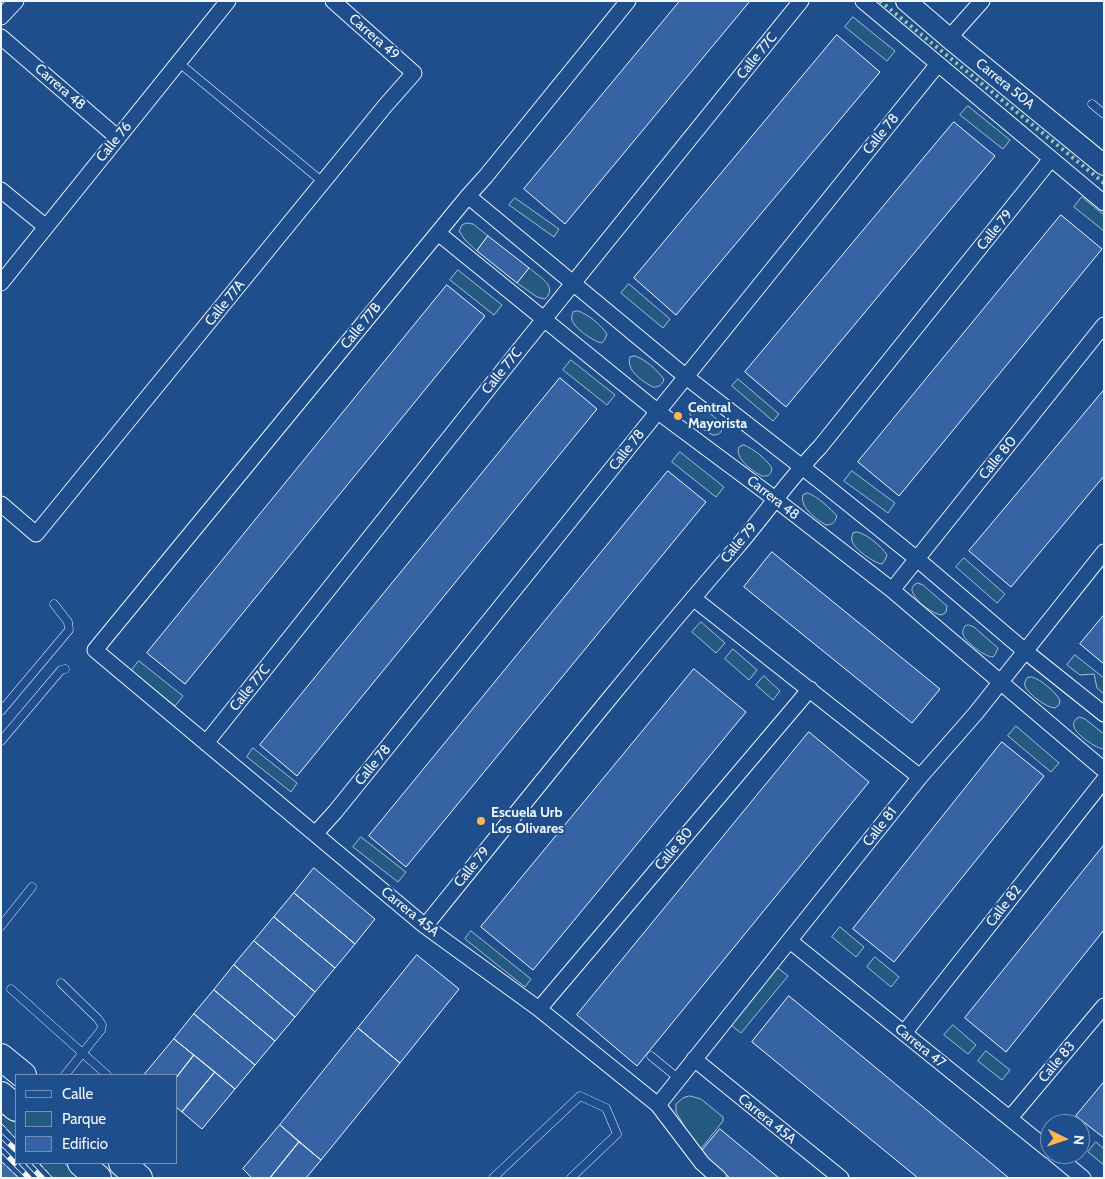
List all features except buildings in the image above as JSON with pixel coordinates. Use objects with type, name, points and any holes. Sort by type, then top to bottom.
[{"type":"highway","points":[[1,1057],[22,1074]]},
{"type":"highway","points":[[1,1096],[15,1107]]},
{"type":"highway","points":[[82,1164],[98,1178]]},
{"type":"highway","points":[[123,1164],[139,1178]]},
{"type":"street","points":[[1,17],[16,1]]},
{"type":"street","name":"Calle 76","points":[[1,283],[228,1]]},
{"type":"street","name":"Calle 77B","points":[[95,650],[628,1]]},
{"type":"street","name":"Calle 77C","points":[[206,743],[524,344],[801,1]]},
{"type":"street","points":[[864,1],[1104,203]]},
{"type":"street","name":"Carrera 50A","points":[[906,1],[1104,165]]},
{"type":"street","points":[[949,38],[982,1]]},
{"type":"street","name":"Carrera 49","points":[[340,4],[414,73]]},
{"type":"street","name":"Carrera 48","points":[[1,37],[118,138]]},
{"type":"street","name":"Calle 78","points":[[315,834],[335,812],[938,64]]},
{"type":"street","name":"Calle 77A","points":[[1,504],[36,534],[385,106],[414,73]]},
{"type":"street","name":"Calle 79","points":[[425,926],[802,465],[820,447],[1052,159]]},
{"type":"street","points":[[1,190],[46,227]]},
{"type":"street","points":[[468,196],[686,376],[802,465],[917,559],[1025,652],[1104,714]]},
{"type":"street","name":"Carrera 48","points":[[438,233],[657,411],[775,498],[892,590],[1104,770]]},
{"type":"street","name":"Calle 80","points":[[892,590],[1104,325]]},
{"type":"street","name":"Calle 81","points":[[658,1105],[920,777],[976,713],[1104,552]]},
{"type":"street","points":[[693,598],[920,777]]},
{"type":"street","name":"Carrera 45A","points":[[95,650],[425,926],[539,1009],[658,1105],[702,1163],[719,1178]]},
{"type":"street","name":"Calle 80","points":[[539,1009],[810,689]]},
{"type":"street","name":"Calle 82","points":[[904,1033],[1104,780]]},
{"type":"street","name":"Carrera 47","points":[[790,941],[1040,1143]]},
{"type":"street","name":"Calle 83","points":[[1010,1118],[1104,1006]]},
{"type":"street","name":"Carrera 45A","points":[[694,1059],[841,1178]]},
{"type":"street","points":[[1066,1164],[1083,1178]]},
{"type":"lane","points":[[178,62],[324,183]]},
{"type":"lane","points":[[1092,104],[1104,114]]},
{"type":"lane","points":[[1,712],[68,630],[68,622],[54,604]]},
{"type":"lane","points":[[1,741],[61,670],[65,669]]},
{"type":"lane","points":[[1,926],[32,888]]},
{"type":"lane","points":[[61,983],[102,1025],[101,1030],[67,1074]]},
{"type":"lane","points":[[11,989],[106,1074]]},
{"type":"lane","points":[[651,1056],[679,1079]]},
{"type":"lane","points":[[493,1178],[580,1096],[606,1108],[617,1134],[571,1178]]},
{"type":"green space","points":[[853,17],[895,51],[887,61],[845,27]]},
{"type":"green space","points":[[968,106],[1010,140],[1003,149],[960,115]]},
{"type":"green space","points":[[1082,197],[1104,215],[1104,231],[1074,207]]},
{"type":"green space","points":[[515,198],[559,229],[554,237],[509,205]]},
{"type":"green space","points":[[467,223],[473,224],[488,236],[477,251],[465,240],[459,231],[462,225]]},
{"type":"green space","points":[[529,268],[546,282],[550,290],[545,299],[537,297],[517,283]]},
{"type":"green space","points":[[458,270],[502,305],[494,315],[450,280]]},
{"type":"green space","points":[[629,284],[670,319],[663,328],[621,293]]},
{"type":"green space","points":[[578,311],[590,317],[607,334],[602,343],[594,340],[576,327],[572,318],[573,312]]},
{"type":"green space","points":[[635,356],[647,362],[664,379],[660,385],[653,387],[632,371],[629,362],[630,357]]},
{"type":"green space","points":[[571,360],[615,395],[607,405],[563,370]]},
{"type":"green space","points":[[738,379],[779,414],[773,421],[732,386]]},
{"type":"green space","points":[[694,404],[706,410],[723,427],[717,435],[704,430],[692,419],[689,410],[690,405]]},
{"type":"green space","points":[[744,445],[756,452],[772,468],[769,475],[762,476],[741,460],[738,451],[739,447]]},
{"type":"green space","points":[[680,452],[724,487],[716,497],[672,462]]},
{"type":"green space","points":[[852,471],[895,503],[888,513],[844,481]]},
{"type":"green space","points":[[808,493],[824,503],[837,516],[833,523],[826,525],[809,512],[802,499],[803,495]]},
{"type":"green space","points":[[858,532],[870,538],[887,555],[882,564],[874,561],[856,548],[852,539],[853,533]]},
{"type":"green space","points":[[964,558],[1005,594],[997,603],[956,567]]},
{"type":"green space","points":[[918,583],[923,585],[947,606],[946,612],[942,615],[934,613],[917,600],[912,588]]},
{"type":"green space","points":[[701,622],[725,643],[716,653],[692,632]]},
{"type":"green space","points":[[965,626],[974,627],[998,648],[993,657],[971,645],[965,637],[963,630]]},
{"type":"green space","points":[[733,649],[757,670],[749,680],[725,659]]},
{"type":"green space","points":[[1075,655],[1104,678],[1104,694],[1097,688],[1094,674],[1080,675],[1067,665]]},
{"type":"green space","points":[[139,661],[183,696],[175,706],[131,671]]},
{"type":"green space","points":[[764,676],[780,691],[773,700],[756,685]]},
{"type":"green space","points":[[1032,677],[1044,683],[1054,693],[1060,700],[1059,705],[1055,708],[1047,706],[1030,693],[1025,683],[1027,678]]},
{"type":"green space","points":[[1080,717],[1104,734],[1104,749],[1092,744],[1076,730],[1074,723]]},
{"type":"green space","points":[[1016,726],[1059,763],[1051,772],[1008,736]]},
{"type":"green space","points":[[253,748],[297,783],[291,792],[247,757]]},
{"type":"green space","points":[[361,837],[406,872],[398,882],[353,847]]},
{"type":"green space","points":[[840,927],[864,947],[856,957],[832,937]]},
{"type":"green space","points":[[471,931],[531,979],[525,987],[465,939]]},
{"type":"green space","points":[[875,957],[899,977],[891,987],[867,967]]},
{"type":"green space","points":[[778,968],[788,976],[741,1033],[731,1025]]},
{"type":"green space","points":[[953,1025],[976,1045],[968,1054],[944,1035]]},
{"type":"green space","points":[[986,1051],[1010,1070],[1002,1080],[978,1061]]},
{"type":"green space","points":[[690,1096],[701,1099],[723,1117],[723,1121],[700,1150],[676,1112],[676,1104],[683,1098]]},
{"type":"green space","points":[[1,1111],[15,1122],[15,1138],[1,1123]]},
{"type":"green space","points":[[1096,1142],[1104,1149],[1104,1165],[1090,1154],[1090,1150]]},
{"type":"green space","points":[[40,1164],[65,1164],[81,1178],[53,1178]]},
{"type":"shaded area","points":[[1,1161],[19,1178],[1,1178]]},
{"type":"railway","points":[[1,1136],[15,1149]]},
{"type":"railway","points":[[1,1149],[15,1164]]},
{"type":"railway","points":[[15,1164],[29,1178]]},
{"type":"railway","points":[[29,1164],[42,1178]]},
{"type":"hedge","points":[[880,1],[1104,183]]},
{"type":"fence","points":[[1,1123],[15,1138]]},
{"type":"fence","points":[[1,1161],[19,1178]]},
{"type":"fence","points":[[40,1164],[53,1178]]},
{"type":"place","name":"Central Mayorista","points":[[678,416]]},
{"type":"place","name":"Escuela Urb Los Olivares","points":[[481,821]]}]
